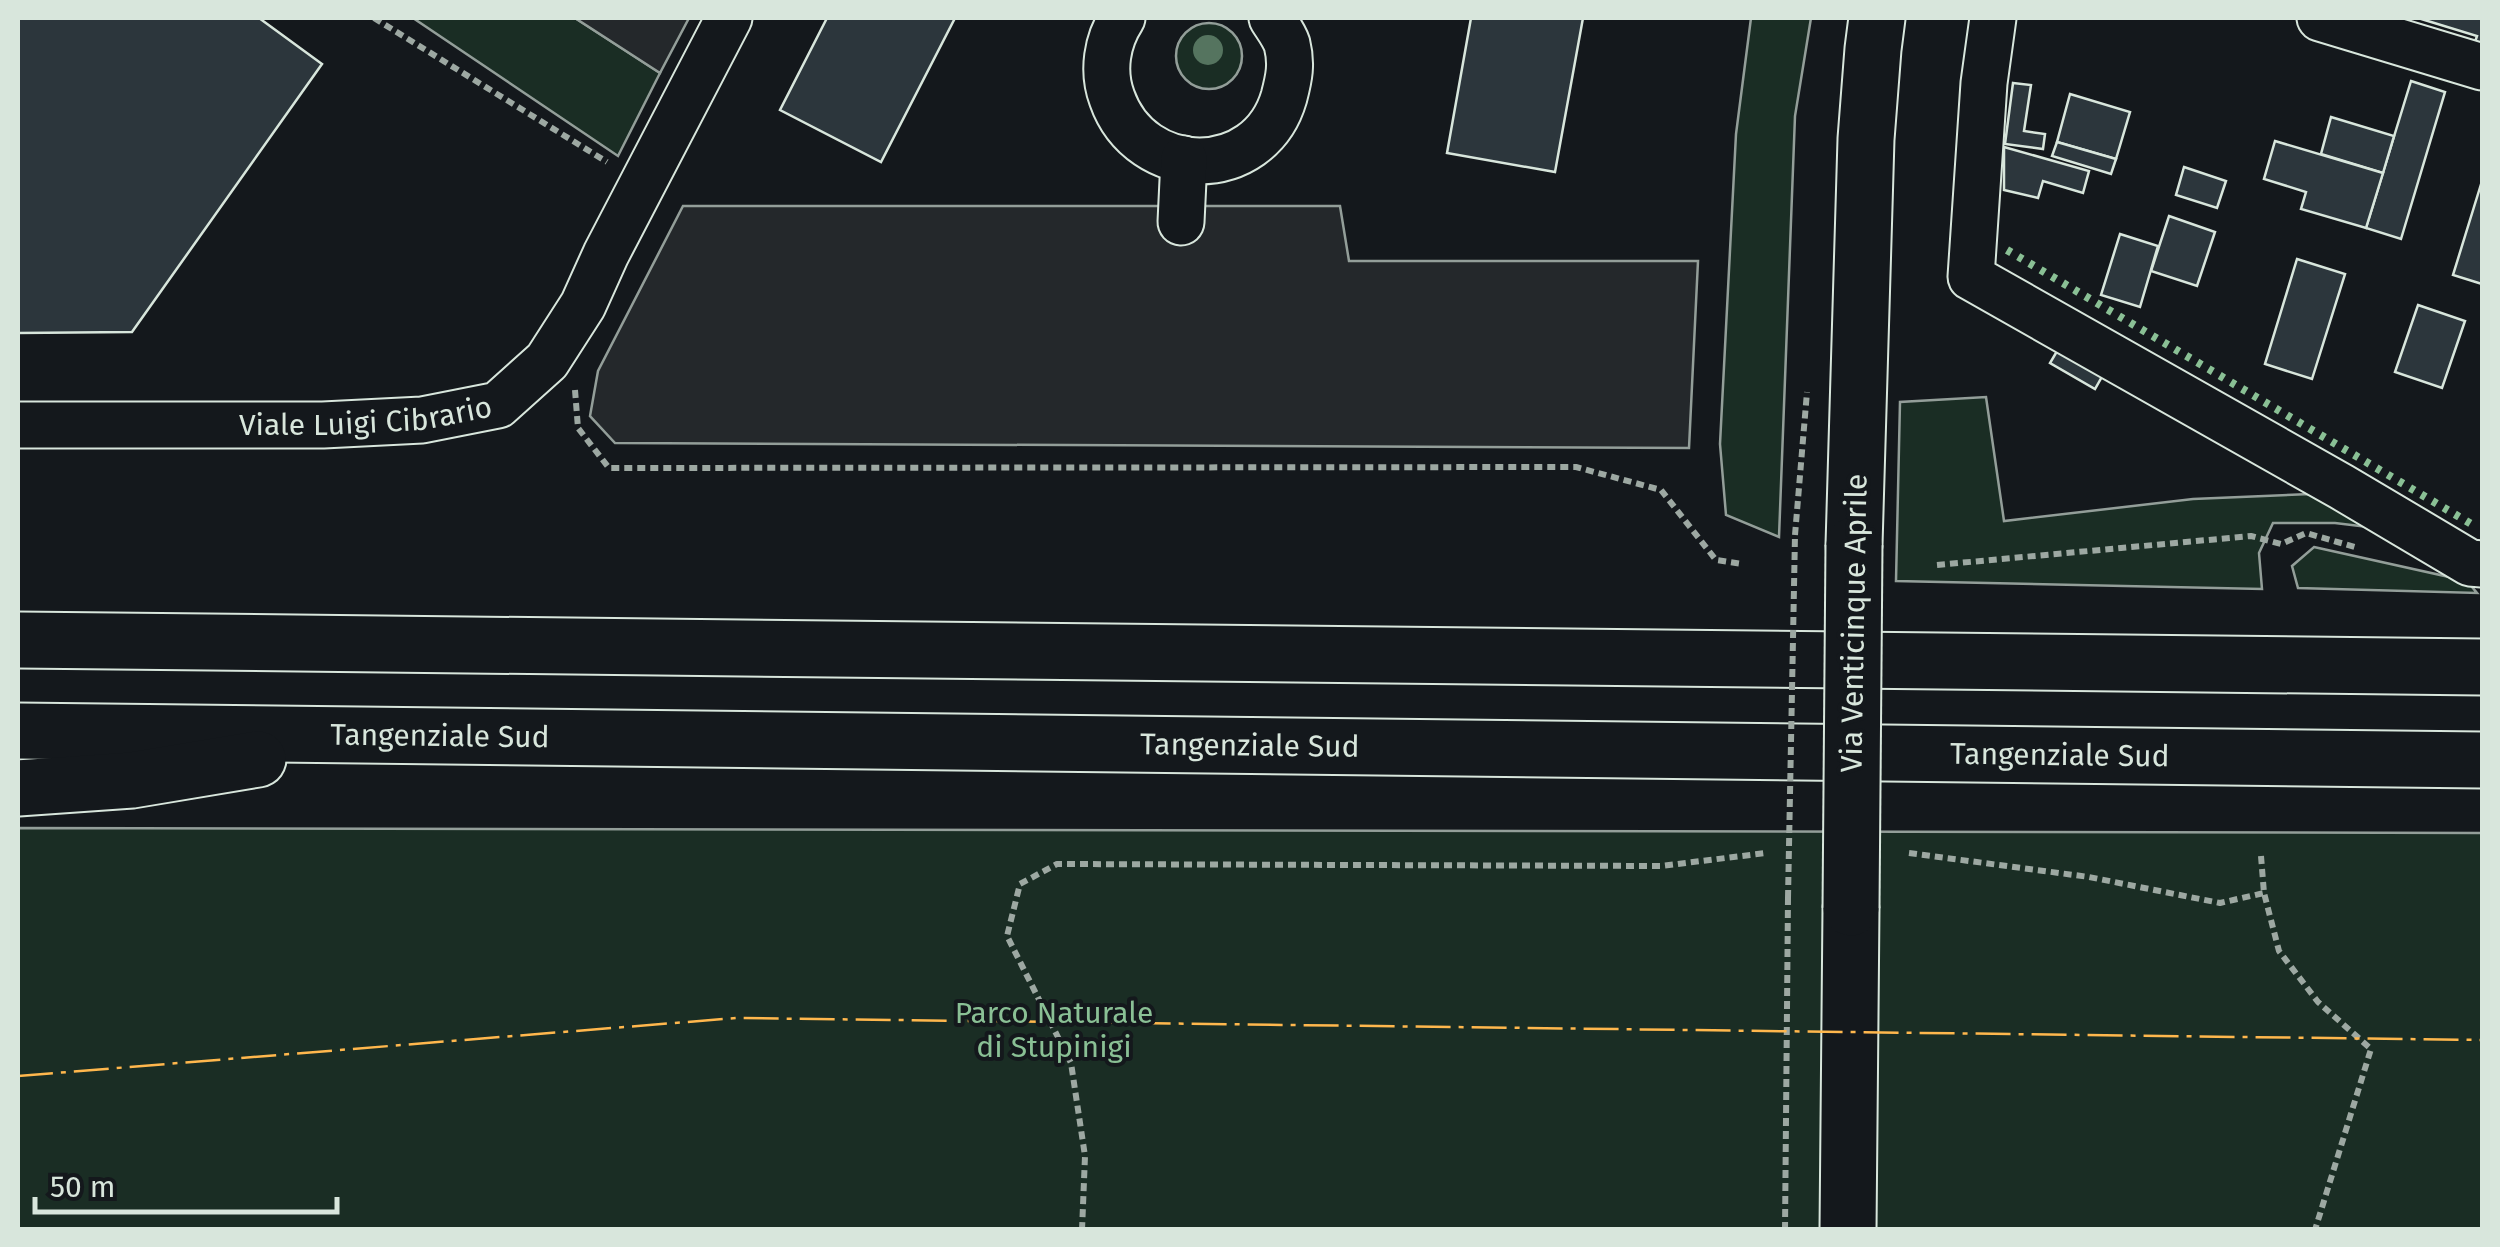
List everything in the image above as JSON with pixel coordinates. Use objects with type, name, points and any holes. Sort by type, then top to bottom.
[{"type":"main road","name":"Via Venticinque Aprile","points":[[1848,1230],[1854,544],[1866,139],[1877,18]]},
{"type":"main road","points":[[18,610],[228,642]]},
{"type":"main road","points":[[18,640],[2482,667]]},
{"type":"main road","name":"Tangenziale Sud","points":[[18,732],[2482,760]]},
{"type":"main road","points":[[18,788],[132,780],[406,735]]},
{"type":"street","name":"Viale Luigi Cibrario","points":[[18,424],[323,425],[422,420],[498,406],[547,360],[583,305],[729,18]]},
{"type":"street","points":[[1122,18],[1106,59],[1107,85],[1118,116],[1138,140],[1160,154],[1198,162],[1230,156],[1258,140],[1279,114],[1291,73],[1283,25]]},
{"type":"street","points":[[1993,18],[1984,83],[1971,278],[2470,563],[2482,564]]},
{"type":"street","points":[[2320,18],[2482,68]]},
{"type":"street","points":[[1181,222],[1184,159]]},
{"type":"path","points":[[374,18],[642,185]]},
{"type":"path","points":[[574,378],[578,428],[610,468],[1576,467],[1661,490],[1716,560],[1742,564]]},
{"type":"path","points":[[1785,1230],[1795,535]]},
{"type":"path","points":[[1937,565],[2251,536],[2281,544]]},
{"type":"path","points":[[1082,1230],[1085,1156],[1071,1063],[1007,936],[1020,884],[1057,864],[1661,866],[1766,853]]},
{"type":"path","points":[[1909,853],[2089,877],[2220,904],[2264,893]]},
{"type":"path","points":[[2261,856],[2264,893],[2279,951],[2318,1002],[2371,1049],[2314,1230]]},
{"type":"green space","points":[[413,18],[575,18],[660,73],[618,156]]},
{"type":"green space","points":[[1751,18],[1811,18],[1795,116],[1779,537],[1726,515],[1720,444],[1736,134]]},
{"type":"green space","points":[[1209,23],[1222,25],[1232,33],[1240,43],[1240,69],[1232,79],[1222,87],[1209,89],[1196,87],[1186,79],[1178,69],[1176,56],[1178,43],[1186,33],[1196,25]]},
{"type":"green space","points":[[1986,397],[2004,521],[2193,499],[2310,494],[2368,527],[2273,523],[2259,553],[2262,589],[1896,581],[1900,402]]},
{"type":"green space","points":[[2314,547],[2467,581],[2477,593],[2298,588],[2292,566]]},
{"type":"green space","name":"Parco Naturale di Stupinigi","points":[[18,828],[2482,833],[2482,1229],[18,1229]]},
{"type":"shaded area","points":[[575,18],[689,18],[660,73]]},
{"type":"shaded area","points":[[683,206],[1340,206],[1349,261],[1698,261],[1689,448],[615,443],[590,416],[598,371]]},
{"type":"building","points":[[18,18],[259,18],[322,64],[132,332],[18,333]]},
{"type":"building","points":[[827,18],[955,18],[881,162],[780,110]]},
{"type":"building","points":[[1471,18],[1583,18],[1555,172],[1447,153]]},
{"type":"building","points":[[2418,18],[2482,18],[2482,58],[2471,54],[2477,36]]},
{"type":"building","points":[[2411,81],[2445,92],[2401,239],[2366,228]]},
{"type":"building","points":[[2013,83],[2031,85],[2024,131],[2045,134],[2043,149],[2005,144]]},
{"type":"building","points":[[2070,94],[2130,112],[2116,159],[2057,142]]},
{"type":"building","points":[[2331,117],[2394,136],[2383,173],[2321,154]]},
{"type":"building","points":[[2275,141],[2383,173],[2366,228],[2301,209],[2306,192],[2264,179]]},
{"type":"building","points":[[2057,142],[2116,159],[2111,174],[2052,156]]},
{"type":"building","points":[[2004,147],[2089,171],[2083,193],[2043,181],[2038,198],[2004,190]]},
{"type":"building","points":[[2184,167],[2226,181],[2217,208],[2176,195]]},
{"type":"building","points":[[2482,181],[2482,284],[2453,275]]},
{"type":"building","points":[[2169,216],[2215,232],[2197,286],[2151,271]]},
{"type":"building","points":[[2120,234],[2158,246],[2140,307],[2101,295]]},
{"type":"building","points":[[2297,259],[2345,274],[2312,379],[2265,364]]},
{"type":"building","points":[[2418,305],[2465,321],[2442,388],[2395,372]]},
{"type":"building","points":[[2063,341],[2108,366],[2095,389],[2050,363]]},
{"type":"hedge","points":[[2007,250],[2473,525]]},
{"type":"power","points":[[18,1076],[736,1018],[2482,1040]]}]
